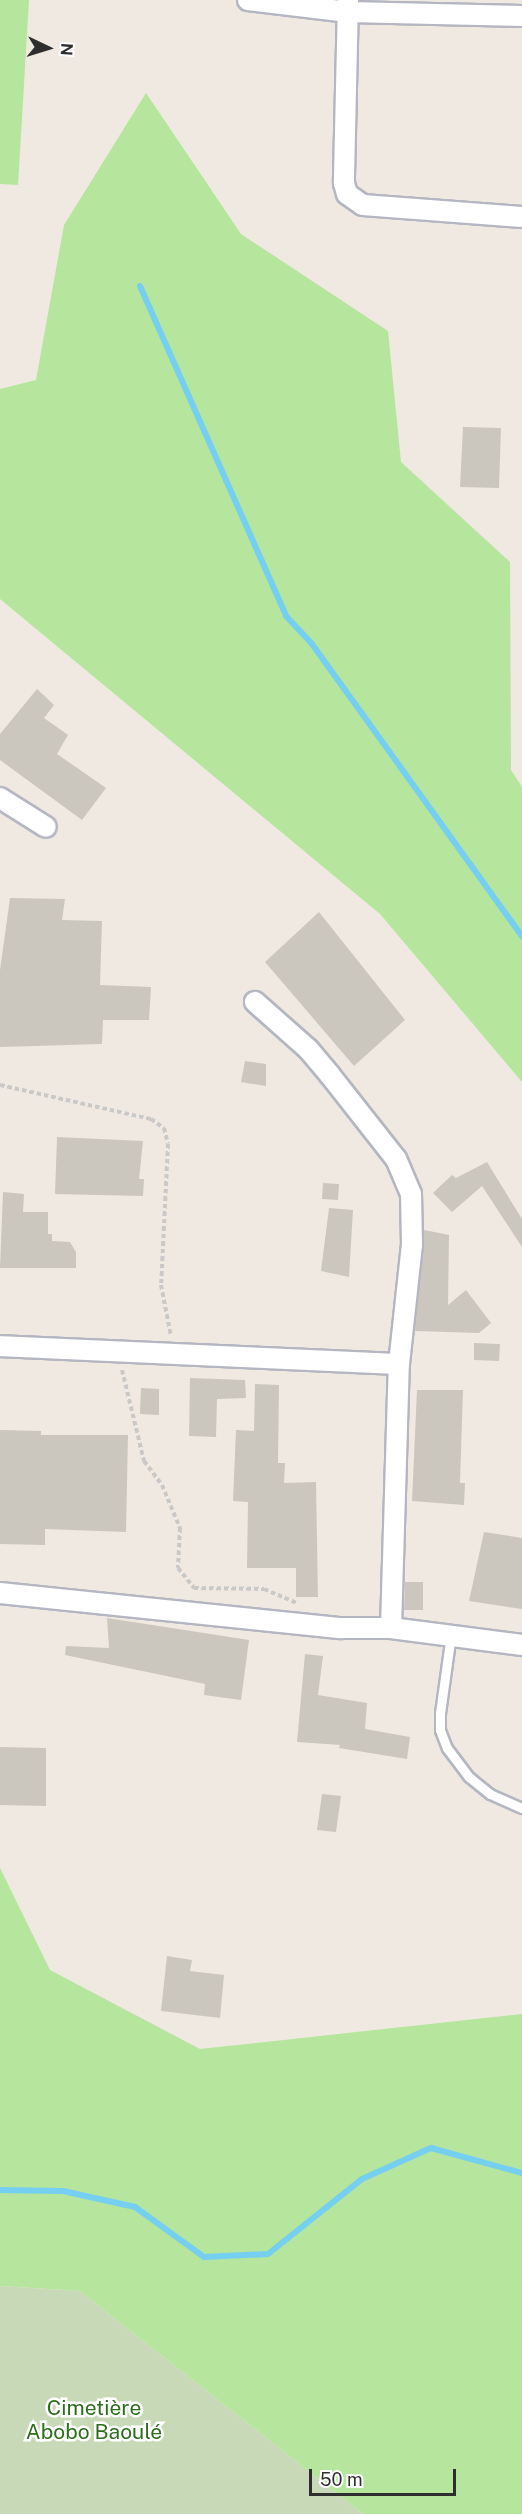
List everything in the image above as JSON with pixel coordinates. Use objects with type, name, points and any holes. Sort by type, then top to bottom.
[{"type":"street","points":[[248,0],[522,16]]},
{"type":"street","points":[[348,6],[344,183],[347,194],[363,205],[522,217]]},
{"type":"street","points":[[0,798],[46,827]]},
{"type":"street","points":[[255,1002],[308,1049],[330,1075],[396,1159],[411,1194],[412,1245],[399,1364],[391,1628]]},
{"type":"street","points":[[0,1346],[399,1364]]},
{"type":"street","points":[[0,1593],[317,1625],[391,1628],[452,1634],[522,1645]]},
{"type":"lane","points":[[452,1634],[440,1713],[440,1730],[447,1748],[483,1789],[510,1805],[522,1808]]},
{"type":"path","points":[[0,1085],[151,1119],[164,1128],[168,1144],[161,1285],[177,1354]]},
{"type":"path","points":[[118,1351],[132,1424],[144,1461],[162,1485],[180,1528],[178,1568],[194,1588],[264,1589],[308,1608],[317,1625]]},
{"type":"green space","points":[[0,0],[29,0],[18,185],[0,184]]},
{"type":"green space","points":[[146,93],[241,234],[388,331],[401,462],[510,562],[511,770],[522,787],[522,1082],[380,914],[0,599],[0,389],[36,380],[64,225]]},
{"type":"green space","points":[[0,1868],[50,1970],[200,2049],[522,2014],[522,2514],[363,2514],[80,2291],[0,2286]]},
{"type":"green space","name":"Cimetière Abobo Baoulé","points":[[0,2286],[80,2291],[363,2514],[0,2514]]},
{"type":"building","points":[[463,427],[501,428],[499,488],[460,487]]},
{"type":"building","points":[[37,689],[54,705],[44,718],[68,735],[57,754],[106,788],[82,820],[0,760],[0,734]]},
{"type":"building","points":[[10,898],[65,899],[62,920],[102,921],[100,985],[151,987],[149,1020],[103,1020],[102,1044],[0,1047],[0,970]]},
{"type":"building","points":[[319,912],[405,1020],[354,1066],[265,962]]},
{"type":"building","points":[[245,1061],[266,1064],[266,1086],[241,1082]]},
{"type":"building","points":[[57,1137],[143,1141],[139,1179],[144,1179],[143,1196],[55,1194]]},
{"type":"building","points":[[487,1162],[522,1219],[522,1247],[482,1186],[452,1212],[433,1193],[452,1175],[456,1178]]},
{"type":"building","points":[[323,1183],[339,1184],[338,1200],[322,1199]]},
{"type":"building","points":[[3,1192],[24,1194],[23,1212],[48,1212],[48,1234],[52,1234],[52,1241],[70,1242],[76,1252],[76,1268],[0,1268]]},
{"type":"building","points":[[329,1208],[353,1210],[349,1277],[321,1271]]},
{"type":"building","points":[[424,1230],[449,1235],[448,1305],[466,1290],[491,1323],[479,1333],[415,1331]]},
{"type":"building","points":[[474,1343],[500,1344],[499,1361],[474,1360]]},
{"type":"building","points":[[190,1378],[245,1380],[246,1398],[217,1399],[216,1437],[189,1436]]},
{"type":"building","points":[[255,1384],[279,1385],[278,1463],[285,1463],[284,1483],[316,1482],[318,1597],[296,1597],[296,1568],[247,1568],[248,1502],[233,1501],[236,1430],[254,1431]]},
{"type":"building","points":[[141,1388],[159,1389],[159,1415],[140,1414]]},
{"type":"building","points":[[417,1390],[463,1390],[460,1483],[465,1483],[464,1505],[412,1501]]},
{"type":"building","points":[[0,1430],[41,1431],[41,1435],[128,1435],[126,1532],[45,1529],[45,1545],[0,1544]]},
{"type":"building","points":[[484,1532],[522,1538],[522,1609],[469,1601]]},
{"type":"building","points":[[405,1582],[423,1582],[423,1610],[404,1610]]},
{"type":"building","points":[[107,1618],[249,1640],[241,1700],[204,1695],[205,1684],[65,1655],[66,1646],[109,1648]]},
{"type":"building","points":[[305,1654],[323,1656],[318,1695],[367,1703],[365,1729],[410,1737],[407,1759],[339,1748],[340,1745],[297,1742]]},
{"type":"building","points":[[0,1747],[46,1748],[46,1806],[0,1805]]},
{"type":"building","points":[[322,1794],[341,1796],[336,1832],[317,1830]]},
{"type":"building","points":[[167,1956],[192,1960],[190,1971],[224,1975],[220,2018],[161,2011]]},
{"type":"waterway","points":[[140,286],[286,616],[312,644],[522,936]]},
{"type":"waterway","points":[[0,2190],[63,2191],[135,2207],[204,2257],[268,2254],[362,2179],[431,2148],[522,2173]]}]
